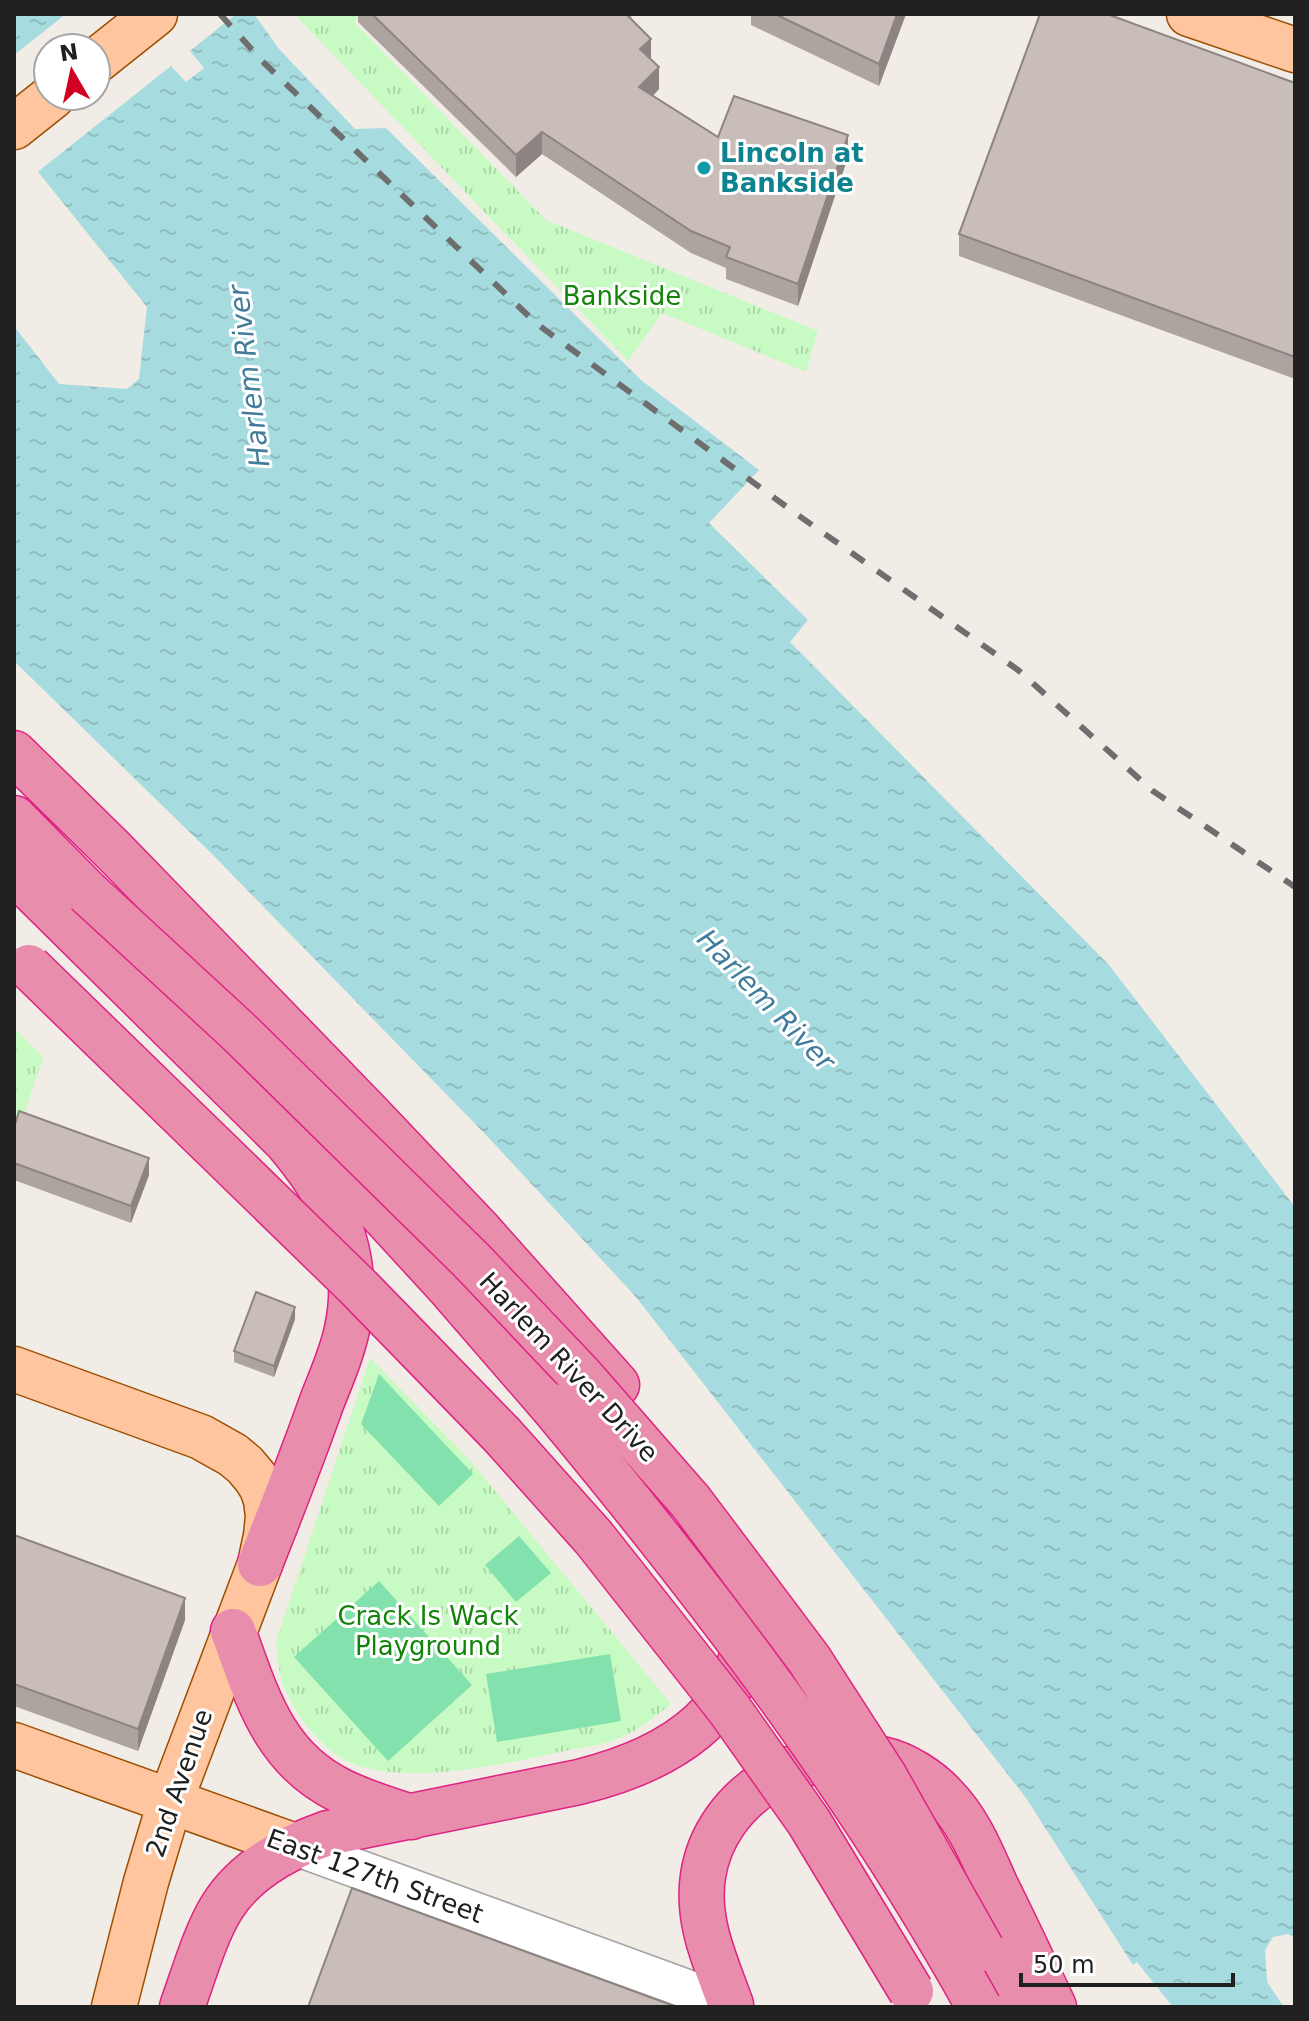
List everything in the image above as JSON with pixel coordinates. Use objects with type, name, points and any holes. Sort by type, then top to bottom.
[{"type":"highway","points":[[14,753],[286,1027],[479,1230],[637,1407],[694,1474],[721,1516],[739,1556],[746,1605],[742,1660],[737,1674],[722,1703],[694,1729],[654,1755],[605,1776],[328,1833],[295,1846],[259,1868],[224,1904],[215,1919],[182,2007]]},
{"type":"highway","name":"Harlem River Drive","points":[[14,818],[87,892],[239,1032],[472,1261],[546,1337],[651,1456],[725,1545],[809,1659],[885,1777],[1012,2007]]},
{"type":"highway","points":[[14,872],[285,1140],[322,1188],[337,1218],[350,1268],[347,1331],[260,1564]]},
{"type":"highway","points":[[87,892],[223,1048],[334,1160],[486,1328],[660,1539],[735,1635],[866,1821],[940,1935],[979,2007]]},
{"type":"highway","points":[[22,960],[359,1288],[502,1435],[594,1538],[729,1709],[809,1822],[916,1999]]},
{"type":"highway","points":[[233,1631],[266,1716],[275,1733],[298,1760],[313,1774],[341,1791],[411,1817]]},
{"type":"highway","points":[[734,2006],[706,1936],[702,1907],[706,1859],[721,1827],[752,1792],[774,1776],[810,1761],[865,1757],[885,1759],[901,1766],[931,1785],[956,1809],[975,1841],[1054,2007]]},
{"type":"main road","points":[[112,48],[155,14]]},
{"type":"main road","points":[[1189,14],[1295,50]]},
{"type":"main road","points":[[14,127],[33,112]]},
{"type":"main road","name":"2nd Avenue","points":[[14,1369],[201,1437],[233,1455],[255,1477],[266,1500],[268,1516],[260,1564],[170,1802],[114,2007]]},
{"type":"main road","name":"East 127th Street","points":[[14,1745],[295,1846]]},
{"type":"street","name":"East 127th Street","points":[[295,1846],[734,2006]]},
{"type":"green space","name":"Bankside","points":[[294,14],[361,14],[354,22],[546,220],[818,331],[806,372],[662,313],[628,361]]},
{"type":"green space","points":[[14,1028],[43,1057],[14,1144]]},
{"type":"green space","name":"Crack Is Wack Playground","points":[[370,1358],[468,1458],[671,1704],[637,1729],[608,1742],[453,1771],[397,1773],[371,1769],[338,1756],[317,1738],[285,1690],[276,1642]]},
{"type":"green space","points":[[379,1374],[473,1474],[439,1506],[361,1424]]},
{"type":"green space","points":[[519,1536],[551,1573],[516,1602],[485,1565]]},
{"type":"green space","points":[[379,1581],[472,1685],[388,1761],[294,1657]]},
{"type":"green space","points":[[610,1654],[621,1721],[497,1742],[486,1674]]},
{"type":"water","name":"Harlem River","points":[[14,14],[254,14],[279,49],[355,129],[386,128],[641,380],[759,470],[709,523],[808,620],[790,642],[1109,965],[1295,1207],[1295,2007],[1173,2007],[1137,1962],[1133,1965],[1026,1798],[636,1297],[488,1137],[212,854],[14,661],[14,326],[59,384],[127,389],[139,379],[147,307],[14,142]]},
{"type":"pier","points":[[66,14],[236,14],[190,51],[204,68],[186,82],[171,66],[35,174],[14,148],[14,55],[32,41],[32,112],[112,112],[112,32],[43,32]]},
{"type":"pier","points":[[1288,1934],[1295,1938],[1295,2007],[1284,2007],[1267,1982],[1265,1950],[1273,1937]]},
{"type":"building","name":"Lincoln at Bankside","points":[[372,14],[626,14],[651,39],[640,49],[659,67],[639,87],[718,137],[734,96],[848,135],[798,284],[726,257],[730,247],[691,231],[542,132],[516,155]]},
{"type":"building","points":[[775,14],[897,14],[879,64]]},
{"type":"building","points":[[1040,14],[1107,14],[1295,83],[1295,357],[959,234]]},
{"type":"building","points":[[19,1111],[149,1158],[131,1206],[14,1163],[14,1128]]},
{"type":"building","points":[[256,1292],[295,1307],[274,1366],[234,1351]]},
{"type":"building","points":[[14,1535],[185,1598],[138,1729],[14,1684]]},
{"type":"building","points":[[352,1888],[677,2007],[308,2007]]},
{"type":"railway","points":[[220,14],[262,61],[537,324],[795,513],[1018,670],[1153,791],[1295,887]]},
{"type":"place","name":"Lincoln at Bankside","points":[[704,168]]}]
